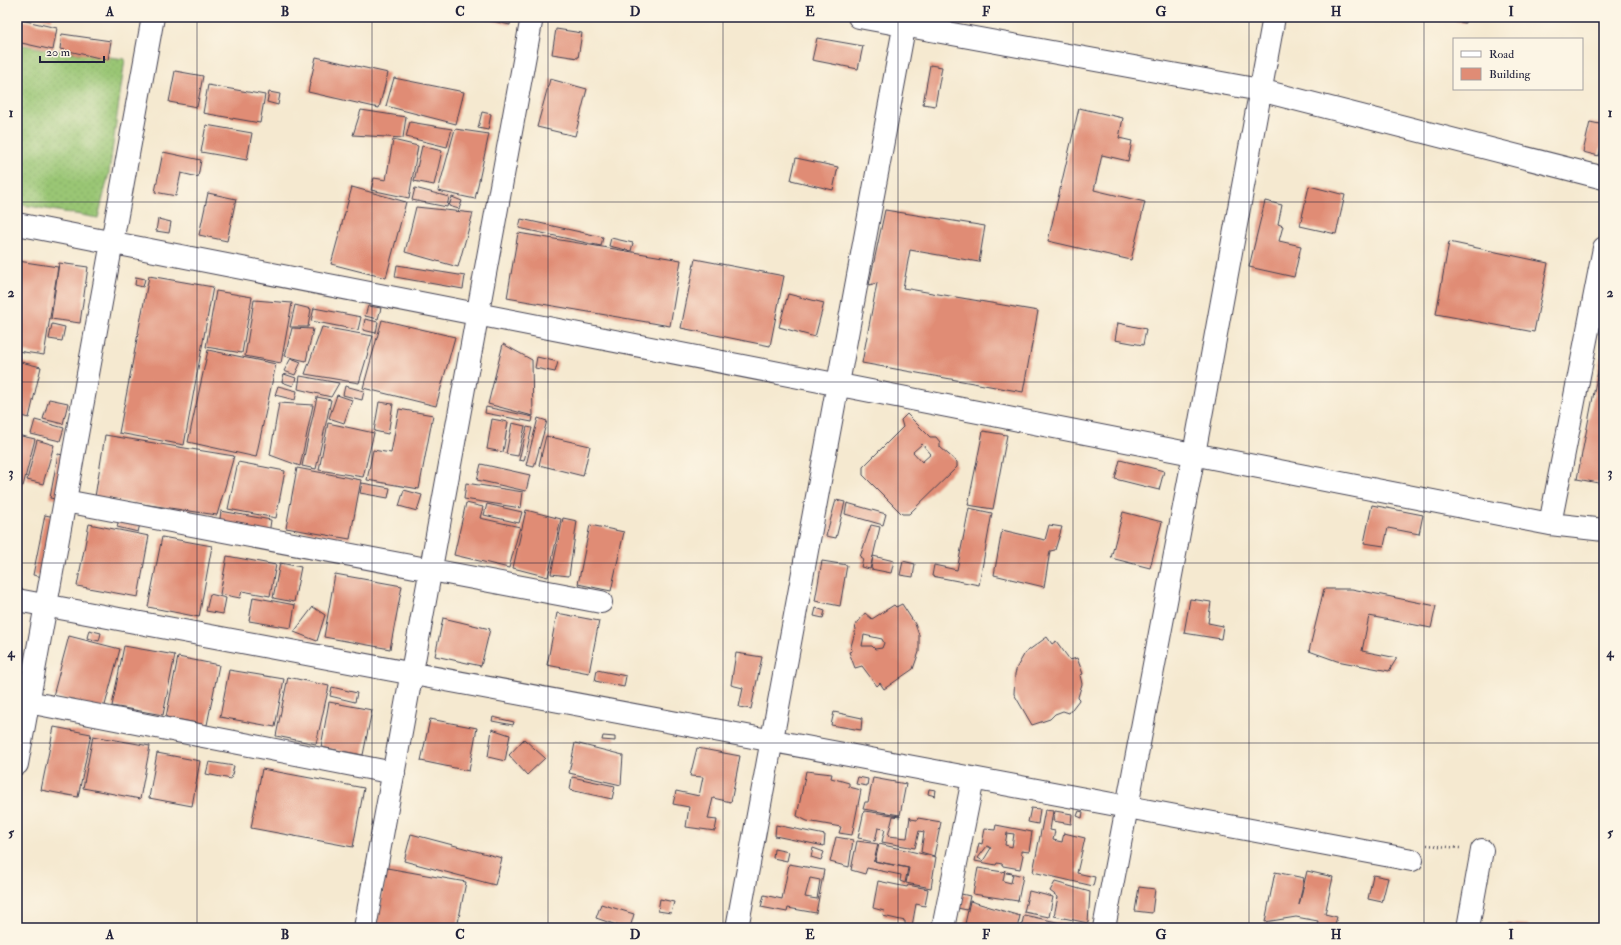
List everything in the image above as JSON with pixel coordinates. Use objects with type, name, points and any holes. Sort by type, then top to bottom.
[{"type":"street","points":[[17,764],[153,17]]},
{"type":"street","points":[[366,928],[532,17]]},
{"type":"street","points":[[859,17],[906,21],[1260,90],[1604,178]]},
{"type":"street","points":[[1104,928],[1194,454],[1274,17]]},
{"type":"street","points":[[738,928],[906,21]]},
{"type":"street","points":[[17,224],[1550,524],[1604,530]]},
{"type":"street","points":[[1550,524],[1595,337],[1604,248]]},
{"type":"street","points":[[65,501],[601,602]]},
{"type":"street","points":[[17,600],[1412,860]]},
{"type":"street","points":[[28,702],[394,773]]},
{"type":"street","points":[[943,928],[973,778]]},
{"type":"street","points":[[1468,928],[1482,850]]},
{"type":"path","points":[[1412,860],[1426,844],[1482,850]]},
{"type":"green space","points":[[17,44],[125,59],[109,173],[98,218],[17,204]]},
{"type":"building","points":[[38,17],[52,17],[52,20]]},
{"type":"building","points":[[485,17],[511,17],[510,25],[485,19]]},
{"type":"building","points":[[1452,17],[1466,17],[1465,23],[1451,20]]},
{"type":"building","points":[[17,19],[57,28],[53,50],[17,42]]},
{"type":"building","points":[[556,29],[582,33],[578,58],[552,54]]},
{"type":"building","points":[[62,34],[111,41],[108,60],[60,49]]},
{"type":"building","points":[[817,38],[863,46],[858,69],[812,60]]},
{"type":"building","points":[[316,57],[388,73],[379,108],[308,92]]},
{"type":"building","points":[[930,65],[942,67],[935,106],[923,104]]},
{"type":"building","points":[[175,71],[203,76],[197,107],[169,102]]},
{"type":"building","points":[[394,78],[464,92],[456,124],[386,106]]},
{"type":"building","points":[[550,79],[587,89],[575,136],[537,127]]},
{"type":"building","points":[[208,85],[265,95],[260,123],[203,113]]},
{"type":"building","points":[[269,92],[280,94],[278,105],[267,102]]},
{"type":"building","points":[[1079,108],[1123,118],[1119,138],[1132,141],[1128,161],[1102,155],[1094,190],[1145,202],[1131,260],[1048,241]]},
{"type":"building","points":[[361,110],[406,117],[403,138],[353,135]]},
{"type":"building","points":[[482,112],[491,114],[488,130],[478,128]]},
{"type":"building","points":[[410,122],[452,129],[447,147],[406,137]]},
{"type":"building","points":[[1590,122],[1604,125],[1604,136],[1599,156],[1583,152]]},
{"type":"building","points":[[206,125],[252,133],[247,160],[201,152]]},
{"type":"building","points":[[455,129],[489,134],[475,199],[438,191]]},
{"type":"building","points":[[393,140],[418,146],[409,198],[371,190],[374,178],[386,180]]},
{"type":"building","points":[[422,146],[442,151],[434,185],[414,181]]},
{"type":"building","points":[[163,152],[201,160],[198,177],[181,173],[176,196],[155,192]]},
{"type":"building","points":[[796,158],[838,167],[833,190],[791,180]]},
{"type":"building","points":[[1309,186],[1345,195],[1336,234],[1300,226]]},
{"type":"building","points":[[352,187],[406,202],[386,278],[331,264]]},
{"type":"building","points":[[415,188],[449,197],[447,207],[412,200]]},
{"type":"building","points":[[208,193],[236,199],[227,241],[199,235]]},
{"type":"building","points":[[452,197],[462,201],[459,209],[449,206]]},
{"type":"building","points":[[1265,201],[1282,205],[1278,224],[1283,226],[1279,241],[1301,246],[1294,277],[1249,267]]},
{"type":"building","points":[[416,207],[473,213],[458,267],[405,252]]},
{"type":"building","points":[[885,210],[985,226],[979,262],[910,250],[903,288],[1038,311],[1023,392],[862,363],[877,283],[869,285]]},
{"type":"building","points":[[158,219],[171,222],[169,233],[156,231]]},
{"type":"building","points":[[521,219],[603,237],[601,246],[519,228]]},
{"type":"building","points":[[518,233],[681,260],[670,326],[507,298]]},
{"type":"building","points":[[611,238],[633,243],[631,251],[609,246]]},
{"type":"building","points":[[1449,242],[1548,263],[1534,332],[1436,314]]},
{"type":"building","points":[[695,259],[784,276],[770,346],[681,328]]},
{"type":"building","points":[[18,261],[58,267],[44,355],[17,351]]},
{"type":"building","points":[[59,263],[88,267],[80,323],[51,319]]},
{"type":"building","points":[[397,265],[465,276],[463,289],[395,277]]},
{"type":"building","points":[[149,276],[213,287],[184,445],[119,433]]},
{"type":"building","points":[[136,277],[145,279],[143,287],[135,285]]},
{"type":"building","points":[[216,291],[252,297],[242,353],[206,347]]},
{"type":"building","points":[[788,294],[824,303],[815,337],[779,327]]},
{"type":"building","points":[[254,300],[292,303],[281,363],[245,356]]},
{"type":"building","points":[[295,305],[311,309],[308,327],[290,327]]},
{"type":"building","points":[[368,306],[381,308],[378,319],[365,316]]},
{"type":"building","points":[[314,308],[361,317],[358,330],[311,321]]},
{"type":"building","points":[[365,319],[378,322],[376,333],[363,330]]},
{"type":"building","points":[[382,320],[455,337],[436,406],[363,388]]},
{"type":"building","points":[[1118,323],[1146,329],[1143,345],[1115,340]]},
{"type":"building","points":[[52,324],[65,327],[62,341],[49,339]]},
{"type":"building","points":[[322,327],[373,336],[359,383],[305,374]]},
{"type":"building","points":[[292,328],[313,329],[306,361],[285,356]]},
{"type":"building","points":[[503,344],[532,360],[533,416],[488,404]]},
{"type":"building","points":[[208,350],[276,364],[256,457],[188,442]]},
{"type":"building","points":[[1601,356],[1604,356],[1604,484],[1577,479]]},
{"type":"building","points":[[537,357],[558,362],[555,372],[535,368]]},
{"type":"building","points":[[291,358],[301,362],[295,375],[284,371]]},
{"type":"building","points":[[17,361],[41,367],[29,418],[17,415]]},
{"type":"building","points":[[284,374],[296,378],[293,386],[282,382]]},
{"type":"building","points":[[300,376],[339,383],[331,397],[298,389]]},
{"type":"building","points":[[278,386],[297,391],[295,400],[275,395]]},
{"type":"building","points":[[345,386],[364,391],[362,400],[343,395]]},
{"type":"building","points":[[337,395],[352,400],[344,423],[329,418]]},
{"type":"building","points":[[317,397],[331,400],[316,469],[302,466]]},
{"type":"building","points":[[49,399],[68,403],[63,424],[43,419]]},
{"type":"building","points":[[379,402],[393,404],[388,434],[374,431]]},
{"type":"building","points":[[279,403],[313,405],[300,466],[270,455]]},
{"type":"building","points":[[486,407],[533,417],[532,422],[485,413]]},
{"type":"building","points":[[399,409],[433,415],[419,489],[367,480],[373,450],[391,453]]},
{"type":"building","points":[[907,414],[930,437],[936,437],[940,442],[940,447],[957,462],[957,467],[909,514],[902,514],[863,475],[863,467],[903,427],[901,420]],"holes":[[[922,444],[931,454],[922,462],[913,452]]]},
{"type":"building","points":[[538,418],[547,421],[534,467],[526,465]]},
{"type":"building","points":[[492,419],[508,422],[503,452],[487,449]]},
{"type":"building","points":[[35,420],[64,428],[60,441],[31,434]]},
{"type":"building","points":[[328,423],[374,433],[363,477],[319,470]]},
{"type":"building","points":[[512,423],[525,426],[518,456],[506,454]]},
{"type":"building","points":[[527,427],[532,428],[524,461],[519,460]]},
{"type":"building","points":[[983,431],[1007,435],[993,509],[968,505]]},
{"type":"building","points":[[17,435],[35,439],[23,486],[17,484]]},
{"type":"building","points":[[105,435],[234,456],[217,515],[95,497]]},
{"type":"building","points":[[546,436],[590,446],[583,476],[539,465]]},
{"type":"building","points":[[37,440],[54,445],[43,484],[27,480]]},
{"type":"building","points":[[58,454],[73,457],[65,501],[50,498]]},
{"type":"building","points":[[1120,460],[1164,471],[1159,490],[1115,479]]},
{"type":"building","points":[[238,462],[285,471],[276,518],[228,509]]},
{"type":"building","points":[[481,464],[530,475],[526,491],[477,480]]},
{"type":"building","points":[[297,468],[361,480],[350,539],[286,528]]},
{"type":"building","points":[[362,483],[390,488],[388,498],[360,493]]},
{"type":"building","points":[[466,483],[523,492],[521,508],[464,499]]},
{"type":"building","points":[[404,490],[422,495],[417,511],[399,506]]},
{"type":"building","points":[[836,500],[845,502],[836,538],[826,536]]},
{"type":"building","points":[[466,503],[483,507],[480,518],[520,527],[509,568],[454,555]]},
{"type":"building","points":[[847,503],[886,514],[883,525],[845,514]]},
{"type":"building","points":[[487,504],[522,512],[519,523],[484,515]]},
{"type":"building","points":[[1372,505],[1423,515],[1419,534],[1388,528],[1384,546],[1364,543]]},
{"type":"building","points":[[969,508],[992,513],[979,585],[932,576],[934,565],[957,570]]},
{"type":"building","points":[[526,510],[561,519],[548,577],[513,568]]},
{"type":"building","points":[[221,511],[271,520],[269,534],[219,526]]},
{"type":"building","points":[[1123,512],[1162,522],[1150,568],[1111,558]]},
{"type":"building","points":[[45,515],[65,519],[53,579],[33,575]]},
{"type":"building","points":[[563,518],[577,521],[569,576],[551,574]]},
{"type":"building","points":[[119,519],[140,524],[138,532],[117,527]]},
{"type":"building","points":[[89,524],[149,536],[138,597],[77,586]]},
{"type":"building","points":[[590,525],[624,532],[611,591],[578,584]]},
{"type":"building","points":[[871,525],[880,527],[870,569],[861,567],[863,559],[860,557]]},
{"type":"building","points":[[1049,525],[1062,527],[1055,550],[1050,551],[1044,587],[994,575],[1002,530],[1045,540]]},
{"type":"building","points":[[162,537],[212,546],[199,617],[148,607]]},
{"type":"building","points":[[227,556],[276,565],[270,596],[242,591],[240,598],[220,594]]},
{"type":"building","points":[[873,556],[894,561],[891,573],[871,569]]},
{"type":"building","points":[[822,561],[847,565],[840,606],[815,601]]},
{"type":"building","points":[[903,561],[915,564],[913,577],[900,575]]},
{"type":"building","points":[[280,563],[301,567],[294,602],[273,598]]},
{"type":"building","points":[[335,574],[402,586],[390,649],[324,637]]},
{"type":"building","points":[[1324,589],[1352,589],[1436,606],[1431,628],[1369,616],[1362,651],[1397,658],[1389,671],[1337,661],[1309,651]]},
{"type":"building","points":[[210,594],[226,598],[223,614],[206,611]]},
{"type":"building","points":[[253,597],[295,605],[291,628],[249,621]]},
{"type":"building","points":[[1190,599],[1211,602],[1208,623],[1223,626],[1221,639],[1184,633]]},
{"type":"building","points":[[902,604],[915,624],[919,635],[919,652],[913,669],[884,689],[880,683],[877,686],[862,666],[855,668],[849,652],[852,651],[851,646],[856,629],[855,626],[865,613],[872,619],[894,605],[896,607]],"holes":[[[864,635],[882,639],[884,643],[882,648],[875,649],[872,646],[862,646]]]},
{"type":"building","points":[[313,607],[325,615],[317,641],[294,632]]},
{"type":"building","points":[[816,608],[825,611],[823,618],[814,616]]},
{"type":"building","points":[[557,613],[599,621],[589,673],[547,665]]},
{"type":"building","points":[[443,618],[490,629],[481,666],[435,656]]},
{"type":"building","points":[[89,630],[101,633],[99,641],[87,638]]},
{"type":"building","points":[[69,636],[120,649],[104,709],[53,696]]},
{"type":"building","points":[[1047,637],[1052,644],[1056,641],[1070,660],[1077,658],[1083,674],[1080,675],[1082,684],[1078,697],[1079,700],[1069,713],[1063,711],[1055,714],[1050,719],[1032,725],[1014,694],[1015,674],[1017,667],[1025,653]]},
{"type":"building","points":[[124,646],[175,655],[163,715],[112,706]]},
{"type":"building","points":[[736,653],[762,657],[751,709],[739,707],[743,688],[731,685]]},
{"type":"building","points":[[178,657],[219,665],[207,725],[166,717]]},
{"type":"building","points":[[229,670],[284,679],[275,727],[220,717]]},
{"type":"building","points":[[597,670],[626,676],[624,687],[595,681]]},
{"type":"building","points":[[288,677],[329,686],[316,744],[276,736]]},
{"type":"building","points":[[332,687],[357,693],[355,702],[330,696]]},
{"type":"building","points":[[329,702],[372,710],[363,755],[321,747]]},
{"type":"building","points":[[834,712],[862,718],[861,730],[831,725]]},
{"type":"building","points":[[493,717],[514,722],[513,725],[492,721]]},
{"type":"building","points":[[430,719],[477,728],[469,771],[421,761]]},
{"type":"building","points":[[54,727],[91,734],[78,797],[41,790]]},
{"type":"building","points":[[492,729],[510,735],[505,761],[488,757]]},
{"type":"building","points":[[93,736],[150,746],[140,799],[83,788]]},
{"type":"building","points":[[603,736],[615,737],[615,741],[602,740]]},
{"type":"building","points":[[524,739],[545,758],[527,775],[509,755]]},
{"type":"building","points":[[575,743],[623,755],[621,785],[569,773]]},
{"type":"building","points":[[697,748],[740,756],[731,802],[713,798],[708,819],[717,820],[715,831],[686,827],[689,807],[673,804],[676,791],[699,796],[703,777],[690,776]]},
{"type":"building","points":[[157,753],[200,761],[192,806],[149,798]]},
{"type":"building","points":[[209,762],[234,766],[231,779],[206,774]]},
{"type":"building","points":[[262,769],[364,788],[353,847],[251,828]]},
{"type":"building","points":[[806,771],[832,774],[831,778],[849,783],[849,787],[861,790],[852,835],[839,833],[841,827],[807,821],[797,816]]},
{"type":"building","points":[[572,777],[615,786],[612,799],[570,790]]},
{"type":"building","points":[[858,777],[868,779],[867,786],[856,784]]},
{"type":"building","points":[[873,778],[906,784],[900,815],[863,809],[865,802],[868,802]]},
{"type":"building","points":[[929,789],[936,790],[935,796],[928,794]]},
{"type":"building","points":[[1031,808],[1040,809],[1038,824],[1028,822]]},
{"type":"building","points":[[1045,810],[1053,811],[1050,830],[1055,831],[1053,840],[1062,842],[1064,833],[1085,838],[1077,873],[1095,877],[1093,886],[1033,872]]},
{"type":"building","points":[[864,811],[900,816],[893,816],[888,836],[907,838],[910,817],[911,819],[917,820],[918,818],[941,822],[934,856],[921,852],[924,832],[919,831],[915,848],[882,842],[885,829],[878,828],[875,841],[858,838]]},
{"type":"building","points":[[1055,811],[1072,814],[1071,824],[1053,821]]},
{"type":"building","points":[[1079,811],[1083,812],[1082,818],[1077,816]]},
{"type":"building","points":[[776,825],[825,835],[824,846],[775,836]]},
{"type":"building","points":[[996,825],[1032,832],[1029,852],[1021,851],[1021,854],[1023,855],[1020,869],[1003,866],[1002,864],[997,863],[996,865],[975,861],[979,843],[982,844],[985,829],[995,830]],"holes":[[[1007,833],[1014,834],[1012,847],[1005,845]],[[987,846],[991,848],[983,861],[978,858]]]},
{"type":"building","points":[[411,834],[502,858],[495,885],[404,861]]},
{"type":"building","points":[[836,837],[853,840],[849,867],[830,862]]},
{"type":"building","points":[[857,841],[878,844],[873,861],[908,868],[905,883],[900,881],[901,875],[867,868],[865,874],[851,870]]},
{"type":"building","points":[[879,844],[936,857],[931,888],[906,883],[909,868],[875,861]]},
{"type":"building","points":[[813,848],[824,852],[821,860],[811,857]]},
{"type":"building","points":[[774,849],[789,852],[787,861],[773,858]]},
{"type":"building","points":[[789,864],[824,870],[816,913],[788,908],[787,912],[761,907],[764,895],[782,899]],"holes":[[[810,878],[820,880],[817,899],[805,897]]]},
{"type":"building","points":[[387,868],[466,882],[457,928],[376,928]]},
{"type":"building","points":[[978,868],[1003,872],[1005,870],[1003,881],[1011,883],[1013,874],[1006,873],[1007,872],[1023,876],[1018,901],[973,894]]},
{"type":"building","points":[[1307,871],[1333,877],[1325,914],[1337,917],[1334,928],[1317,928],[1318,921],[1296,917],[1265,922],[1275,872],[1304,878],[1299,905]]},
{"type":"building","points":[[1373,875],[1388,878],[1382,902],[1368,899]]},
{"type":"building","points":[[878,881],[907,887],[908,885],[928,889],[925,906],[916,904],[912,926],[905,924],[905,921],[883,916],[884,911],[873,908]]},
{"type":"building","points":[[1055,882],[1090,892],[1088,923],[1054,916],[1058,897],[1050,891]]},
{"type":"building","points":[[1139,887],[1155,889],[1152,913],[1135,911]]},
{"type":"building","points":[[1029,891],[1053,897],[1049,917],[1024,912]]},
{"type":"building","points":[[957,893],[970,896],[967,910],[953,907]]},
{"type":"building","points":[[660,899],[674,902],[671,913],[658,911]]},
{"type":"building","points":[[970,901],[1020,916],[1017,928],[979,928],[965,924]]},
{"type":"building","points":[[601,904],[634,914],[630,928],[625,928],[596,918]]},
{"type":"building","points":[[1024,915],[1080,927],[1080,928],[1021,928]]},
{"type":"building","points":[[1508,924],[1529,925],[1529,928],[1508,928]]},
{"type":"building","points":[[757,925],[769,927],[769,928],[756,928]]},
{"type":"building","points":[[860,925],[870,927],[870,928],[859,928]]}]
